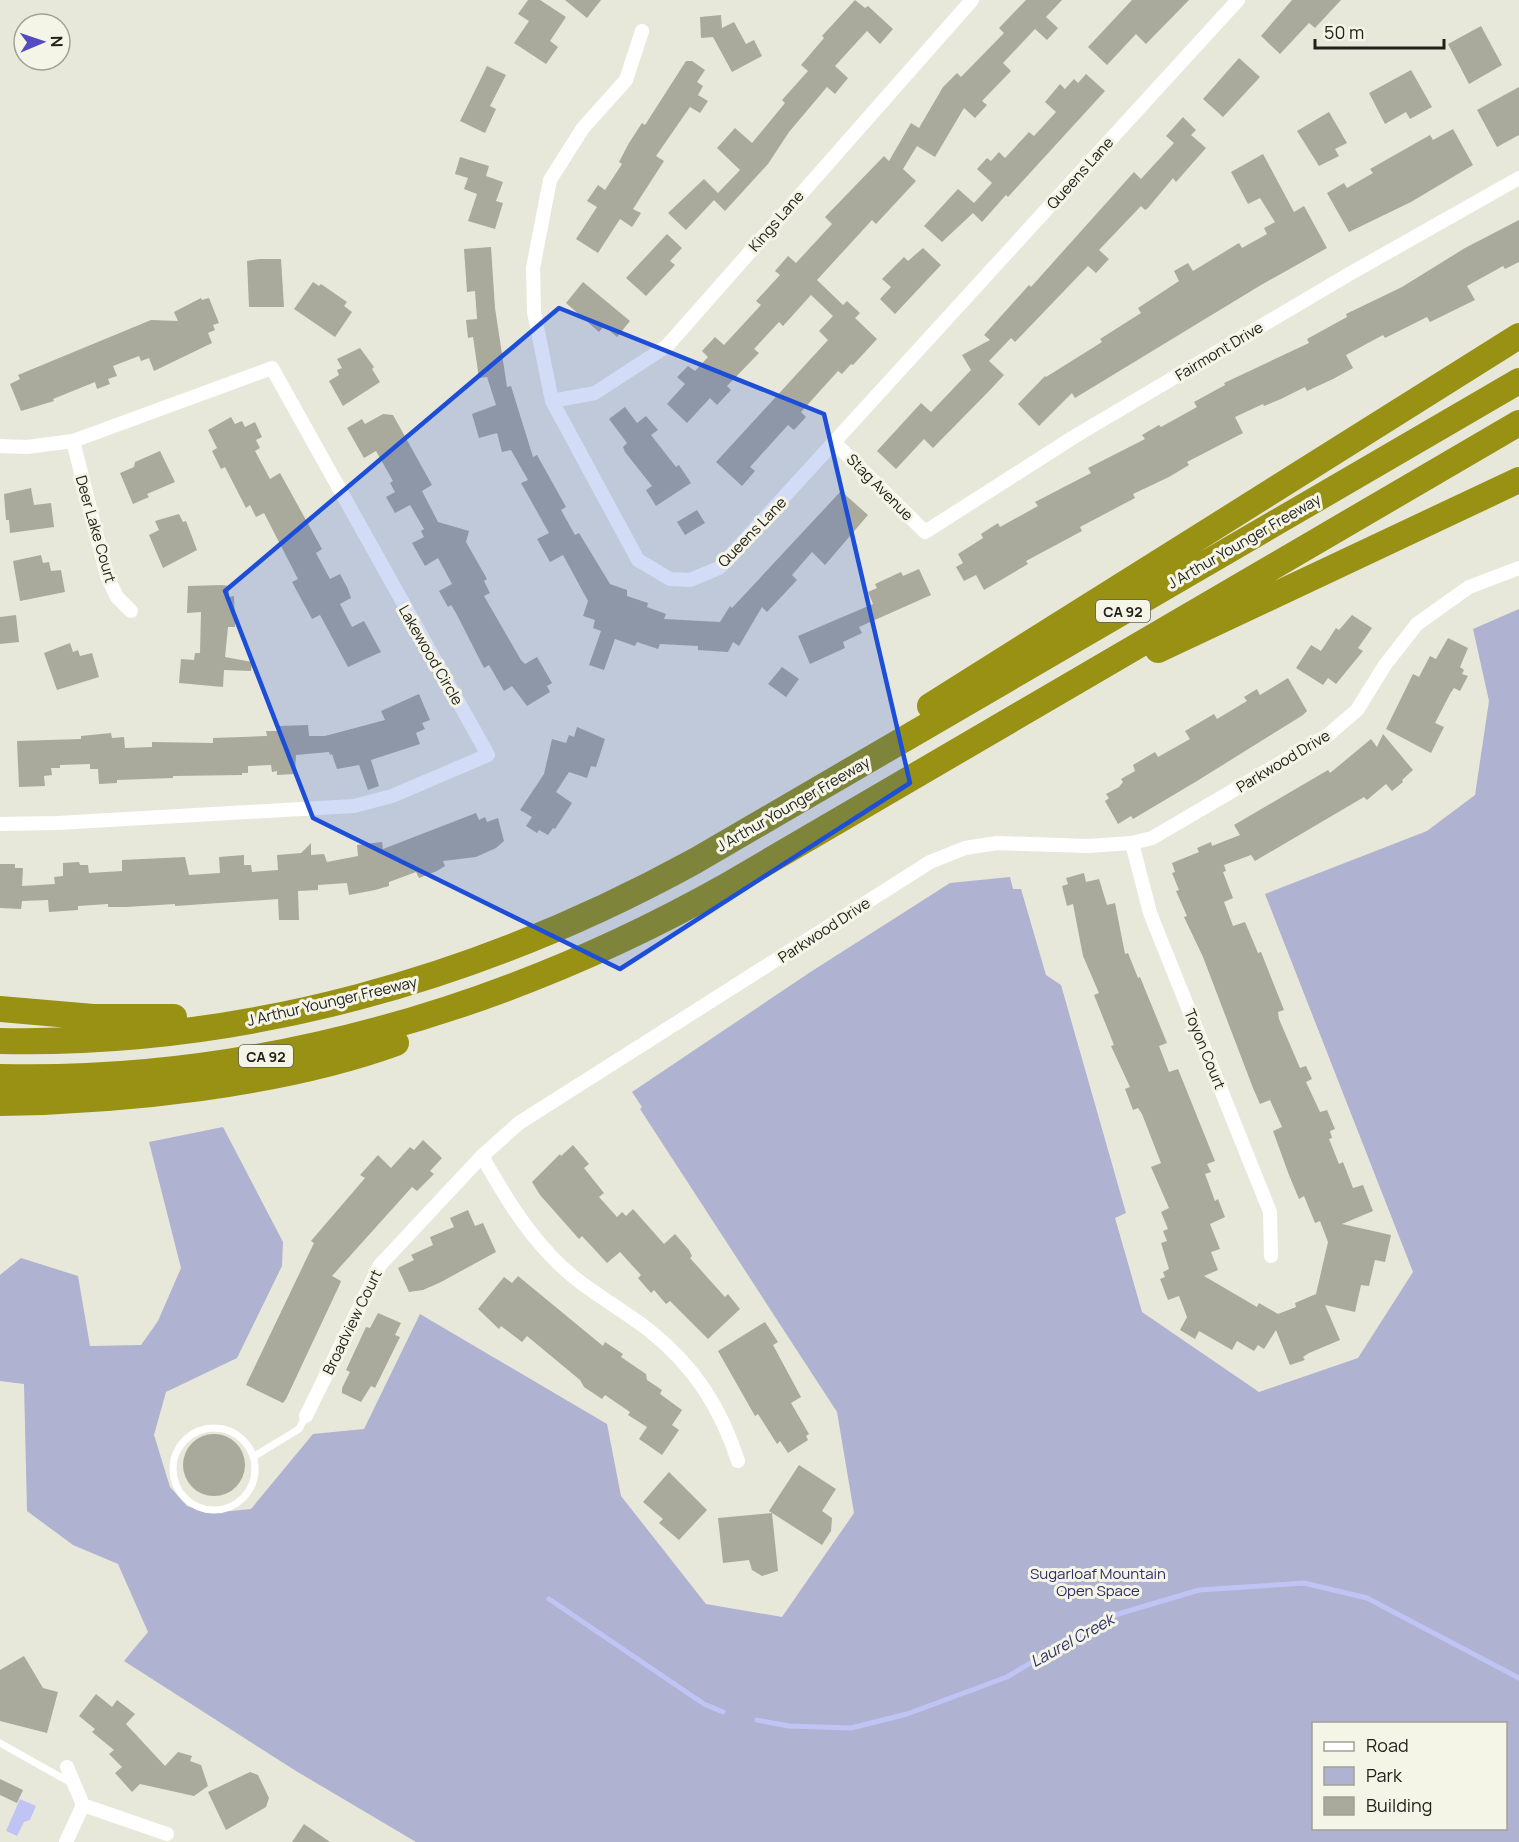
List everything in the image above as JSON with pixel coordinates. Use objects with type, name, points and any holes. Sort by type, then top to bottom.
[{"type":"highway","points":[[727,843],[976,676],[1519,336]]},
{"type":"highway","name":"J Arthur Younger Freeway","points":[[0,1041],[89,1040],[201,1029],[312,1010],[421,981],[561,928],[628,897],[727,843],[1519,381]]},
{"type":"highway","name":"CA 92","points":[[0,1077],[137,1072],[268,1055],[416,1020],[523,983],[602,950],[695,903],[1519,423]]},
{"type":"highway","points":[[1021,713],[1519,480]]},
{"type":"highway","points":[[0,1009],[93,1017],[186,1016],[233,1011],[421,981]]},
{"type":"highway","points":[[0,1103],[145,1093],[300,1069],[362,1053],[410,1037],[523,983]]},
{"type":"street","name":"Kings Lane","points":[[552,401],[595,393],[667,346],[972,0]]},
{"type":"street","name":"Queens Lane","points":[[642,31],[626,80],[583,128],[550,180],[533,268],[534,312],[552,401],[638,560],[670,579],[690,580],[719,568],[1238,0]]},
{"type":"street","name":"Fairmont Drive","points":[[925,532],[1077,435],[1351,273],[1519,178]]},
{"type":"street","name":"Lakewood Circle","points":[[0,446],[27,447],[73,441],[272,368],[488,755],[392,796],[354,806],[127,820],[0,824]]},
{"type":"street","name":"Deer Lake Court","points":[[73,441],[107,576],[117,597],[130,611]]},
{"type":"street","name":"Stag Avenue","points":[[835,443],[925,532]]},
{"type":"street","name":"Parkwood Drive","points":[[482,1156],[519,1123],[930,862],[965,848],[997,843],[1088,846],[1132,843],[1152,837],[1188,818],[1328,735],[1357,710],[1385,664],[1417,624],[1469,587],[1519,568]]},
{"type":"street","name":"Toyon Court","points":[[1132,843],[1150,914],[1270,1212],[1271,1256]]},
{"type":"street","name":"Broadview Court","points":[[306,1416],[380,1265],[482,1156]]},
{"type":"street","points":[[482,1156],[514,1213],[553,1258],[651,1332],[685,1363],[717,1406],[738,1461]]},
{"type":"street","points":[[66,1842],[83,1804],[67,1767]]},
{"type":"street","points":[[83,1804],[167,1833]]},
{"type":"lane","points":[[253,1457],[299,1430],[306,1416]]},
{"type":"lane","points":[[212,1427],[226,1429],[238,1435],[248,1445],[253,1457],[252,1484],[245,1496],[235,1504],[222,1509],[209,1510],[195,1506],[177,1487],[172,1474],[178,1447],[193,1433],[212,1427]]},
{"type":"lane","points":[[0,1743],[75,1785]]},
{"type":"highlighted area","points":[[559,308],[824,414],[910,783],[620,969],[313,818],[225,591]]},
{"type":"green space","name":"Sugarloaf Mountain Open Space","points":[[1519,609],[1519,1842],[416,1842],[296,1771],[124,1661],[148,1632],[118,1564],[73,1545],[27,1511],[24,1384],[0,1381],[0,1275],[21,1258],[78,1276],[90,1346],[141,1345],[158,1321],[181,1268],[149,1142],[223,1127],[283,1242],[282,1266],[237,1358],[166,1392],[154,1435],[170,1487],[187,1506],[210,1513],[251,1509],[313,1434],[364,1429],[420,1314],[607,1424],[621,1496],[706,1604],[782,1617],[854,1513],[837,1412],[640,1109],[642,1107],[632,1092],[812,971],[950,883],[1010,877],[1013,889],[1021,889],[1046,975],[1061,985],[1126,1213],[1115,1218],[1142,1312],[1259,1392],[1358,1358],[1413,1272],[1265,894],[1427,831],[1475,795],[1489,701],[1473,629]]},
{"type":"shaded area","points":[[20,1799],[36,1806],[30,1820],[24,1822],[17,1836],[6,1831]]},
{"type":"building","points":[[528,0],[540,0],[566,17],[550,41],[558,47],[546,64],[514,43],[529,21],[518,14]]},
{"type":"building","points":[[565,0],[601,0],[587,18]]},
{"type":"building","points":[[855,0],[865,8],[868,6],[893,29],[880,44],[867,31],[835,66],[848,78],[835,94],[827,87],[789,132],[768,164],[725,211],[714,200],[686,230],[668,213],[704,179],[718,193],[740,170],[717,148],[735,128],[752,143],[785,103],[782,100],[808,71],[801,65],[824,38],[822,36]]},
{"type":"building","points":[[1026,0],[1062,0],[1046,17],[1058,28],[1047,40],[1035,29],[1003,63],[1011,71],[982,101],[987,105],[975,118],[964,108],[935,157],[917,146],[903,169],[916,181],[876,224],[872,220],[817,280],[843,305],[847,301],[860,313],[855,318],[877,339],[853,365],[851,364],[842,374],[838,371],[801,412],[806,417],[794,430],[788,425],[750,467],[755,471],[742,486],[716,462],[828,340],[819,331],[833,316],[811,295],[783,326],[779,322],[754,349],[759,353],[727,386],[731,390],[717,405],[710,398],[687,423],[667,404],[685,384],[677,377],[688,366],[695,371],[708,357],[702,351],[715,337],[724,345],[761,305],[756,301],[780,275],[775,271],[788,256],[796,263],[832,224],[825,217],[884,156],[889,161],[911,123],[919,128],[943,87],[957,73],[961,77],[1004,33],[999,28]]},
{"type":"building","points":[[1132,0],[1189,0],[1146,44],[1136,34],[1107,65],[1088,47]]},
{"type":"building","points":[[1292,0],[1341,0],[1315,28],[1309,23],[1280,54],[1261,36]]},
{"type":"building","points":[[721,15],[722,28],[734,22],[746,44],[754,40],[762,56],[732,72],[713,37],[701,38],[700,17]]},
{"type":"building","points":[[1481,26],[1502,65],[1469,84],[1448,44]]},
{"type":"building","points":[[1239,58],[1260,77],[1223,117],[1203,99]]},
{"type":"building","points":[[686,61],[692,61],[705,70],[697,82],[703,86],[698,95],[708,101],[700,113],[690,107],[656,156],[664,161],[633,209],[641,213],[632,227],[620,219],[598,253],[576,239],[597,207],[587,201],[598,185],[605,190],[622,164],[619,162],[629,143],[642,123],[645,125]]},
{"type":"building","points":[[487,66],[506,75],[490,106],[496,109],[485,133],[460,121]]},
{"type":"building","points":[[1411,70],[1432,107],[1410,119],[1406,112],[1385,124],[1369,93]]},
{"type":"building","points":[[1086,74],[1105,91],[1008,197],[1006,195],[982,222],[973,213],[942,242],[924,226],[958,189],[974,203],[992,183],[977,169],[987,158],[991,161],[999,152],[1005,158],[1029,132],[1034,136],[1056,112],[1045,102],[1060,84],[1065,89],[1074,79],[1078,83]]},
{"type":"building","points":[[1519,87],[1519,135],[1497,147],[1477,110]]},
{"type":"building","points":[[1329,112],[1347,143],[1335,149],[1339,156],[1319,166],[1297,131]]},
{"type":"building","points":[[1183,117],[1196,130],[1191,135],[1206,148],[1176,182],[1173,178],[1148,208],[1145,210],[1141,206],[1099,250],[1109,259],[1096,273],[1088,266],[1015,342],[1011,338],[989,361],[1004,375],[991,389],[933,448],[924,439],[896,469],[877,451],[921,403],[931,412],[971,370],[962,355],[990,340],[984,335],[1029,285],[1031,287],[1134,172],[1141,179],[1174,143],[1166,136]]},
{"type":"building","points":[[1453,129],[1473,165],[1411,202],[1349,232],[1327,193],[1344,183],[1347,188],[1373,173],[1370,169],[1430,135],[1433,140]]},
{"type":"building","points":[[1263,154],[1294,212],[1304,206],[1327,248],[1261,285],[1075,398],[1072,393],[1039,426],[1018,404],[1045,376],[1102,342],[1100,339],[1141,313],[1138,308],[1179,281],[1174,271],[1188,263],[1193,271],[1239,243],[1242,248],[1267,234],[1264,228],[1275,222],[1260,198],[1248,204],[1231,172]]},
{"type":"building","points":[[460,157],[489,166],[486,176],[503,182],[496,201],[503,203],[495,229],[468,221],[477,194],[464,189],[468,178],[455,174]]},
{"type":"building","points":[[1519,220],[1519,262],[1505,269],[1503,266],[1467,286],[1475,300],[1430,322],[1427,317],[1385,338],[1383,335],[1346,355],[1353,368],[1307,391],[1305,387],[1235,417],[1243,433],[1187,462],[1189,465],[1169,477],[1133,494],[1135,498],[1080,527],[1082,531],[1026,561],[1028,564],[984,590],[976,575],[964,581],[956,567],[963,563],[958,554],[983,538],[981,534],[998,523],[1000,527],[1038,506],[1035,502],[1091,473],[1088,468],[1145,439],[1142,435],[1159,425],[1161,427],[1197,407],[1194,402],[1225,385],[1224,383],[1309,343],[1307,339],[1347,317],[1346,314],[1402,287],[1465,248]]},
{"type":"building","points":[[667,234],[682,248],[670,261],[675,265],[646,296],[626,278]]},
{"type":"building","points":[[491,247],[495,308],[507,387],[511,386],[533,457],[537,455],[566,507],[561,510],[575,535],[579,533],[610,584],[627,590],[627,596],[648,603],[647,607],[666,614],[664,619],[720,622],[730,606],[732,608],[841,491],[868,515],[825,565],[812,552],[792,575],[797,580],[767,612],[762,607],[739,646],[733,642],[728,652],[698,650],[698,646],[660,644],[658,649],[637,642],[635,646],[615,639],[604,670],[589,665],[601,631],[593,628],[595,620],[583,616],[588,601],[563,555],[550,562],[537,539],[549,533],[521,483],[528,480],[511,450],[502,452],[497,433],[479,438],[472,414],[496,405],[487,377],[479,378],[473,337],[468,338],[466,320],[477,319],[475,291],[467,292],[464,249]]},
{"type":"building","points":[[923,248],[941,265],[895,314],[880,299],[891,287],[882,279],[904,257],[908,261]]},
{"type":"building","points":[[281,259],[284,307],[249,307],[247,261]]},
{"type":"building","points":[[313,282],[319,286],[321,284],[347,302],[344,306],[352,312],[335,337],[294,309]]},
{"type":"building","points":[[583,282],[630,321],[617,337],[604,326],[599,332],[566,303]]},
{"type":"building","points":[[201,298],[202,300],[209,298],[219,323],[213,325],[215,330],[208,333],[212,343],[154,371],[149,358],[141,361],[139,356],[113,366],[117,376],[108,379],[110,384],[97,389],[95,382],[53,399],[54,401],[21,411],[10,384],[20,379],[18,375],[151,320],[178,321],[174,312]]},
{"type":"building","points":[[360,348],[374,367],[372,369],[380,382],[343,406],[329,381],[339,375],[337,370],[342,368],[337,359]]},
{"type":"building","points":[[625,407],[637,423],[646,416],[658,430],[651,435],[676,467],[679,465],[691,483],[656,506],[646,490],[652,486],[625,452],[623,447],[627,443],[609,419]]},
{"type":"building","points":[[383,414],[393,415],[432,485],[422,491],[438,522],[469,531],[466,542],[487,579],[484,581],[490,593],[484,596],[521,660],[525,664],[537,657],[552,683],[547,686],[550,692],[527,706],[512,686],[504,691],[489,665],[484,668],[456,613],[451,605],[448,607],[439,591],[452,584],[438,558],[425,566],[412,543],[424,537],[421,531],[424,529],[410,505],[395,513],[386,497],[395,492],[390,483],[393,481],[376,451],[364,458],[347,428],[362,419],[365,424]]},
{"type":"building","points":[[231,417],[235,424],[242,421],[245,427],[255,422],[262,437],[256,440],[260,448],[255,451],[270,479],[280,473],[322,549],[316,553],[330,579],[340,574],[348,589],[351,598],[340,604],[352,627],[364,621],[381,652],[348,667],[320,615],[312,619],[292,582],[298,579],[264,513],[256,517],[250,505],[246,508],[225,467],[221,469],[212,451],[217,448],[208,430]]},
{"type":"building","points":[[160,451],[175,482],[147,494],[149,497],[133,504],[120,473],[134,467],[135,462]]},
{"type":"building","points":[[31,488],[34,505],[51,503],[54,527],[10,533],[9,520],[6,520],[4,494]]},
{"type":"building","points":[[697,510],[705,523],[685,535],[677,522]]},
{"type":"building","points":[[179,514],[183,522],[186,521],[197,550],[163,568],[149,535],[159,530],[155,521]]},
{"type":"building","points":[[41,555],[43,563],[49,562],[51,571],[61,570],[65,592],[20,601],[13,561]]},
{"type":"building","points":[[919,569],[931,595],[859,627],[862,633],[843,642],[845,648],[810,664],[798,636],[873,604],[868,592],[877,588],[875,584],[901,572],[903,576]]},
{"type":"building","points":[[188,586],[229,586],[229,597],[234,596],[235,627],[228,627],[225,657],[252,662],[251,671],[224,670],[223,687],[179,683],[181,659],[194,660],[195,653],[200,653],[201,612],[187,613]]},
{"type":"building","points":[[16,615],[19,642],[0,644],[0,617]]},
{"type":"building","points":[[1352,615],[1372,628],[1358,648],[1363,651],[1336,684],[1328,678],[1323,685],[1296,668],[1311,645],[1321,651],[1336,628],[1339,630]]},
{"type":"building","points":[[1448,638],[1468,648],[1460,667],[1464,670],[1462,674],[1468,676],[1460,691],[1454,688],[1435,723],[1444,727],[1431,753],[1386,729],[1413,674],[1419,677],[1430,656],[1436,659]]},
{"type":"building","points":[[70,643],[73,652],[78,650],[80,656],[92,653],[99,677],[57,690],[44,653]]},
{"type":"building","points":[[782,667],[799,679],[786,697],[768,684]]},
{"type":"building","points":[[1288,678],[1307,711],[1303,715],[1133,819],[1131,816],[1118,824],[1105,801],[1109,798],[1106,794],[1119,787],[1123,782],[1121,779],[1135,771],[1133,765],[1155,752],[1158,757],[1190,739],[1185,731],[1214,714],[1217,719],[1247,701],[1244,697],[1257,689],[1260,695]]},
{"type":"building","points":[[419,694],[430,720],[422,723],[425,729],[416,733],[420,744],[371,760],[379,786],[368,790],[359,765],[337,769],[332,754],[330,755],[329,752],[296,755],[295,774],[277,775],[277,771],[272,772],[271,765],[248,766],[248,773],[242,773],[242,775],[173,776],[173,778],[117,780],[117,783],[99,784],[98,769],[90,769],[90,764],[60,765],[60,768],[51,768],[52,775],[44,776],[45,786],[19,787],[17,741],[81,739],[81,736],[111,733],[112,738],[124,737],[125,748],[152,747],[152,742],[213,743],[213,738],[267,736],[266,731],[279,731],[279,726],[308,725],[309,736],[325,736],[385,720],[381,711]]},
{"type":"building","points":[[577,727],[605,739],[596,767],[591,766],[587,778],[569,772],[556,792],[572,803],[555,829],[553,828],[548,835],[539,830],[537,833],[526,826],[532,817],[520,810],[544,774],[552,739],[566,743],[569,735],[574,737]]},
{"type":"building","points":[[1383,734],[1413,770],[1402,780],[1403,782],[1392,791],[1386,784],[1367,800],[1364,797],[1255,861],[1251,855],[1224,865],[1226,871],[1223,872],[1233,898],[1224,902],[1233,926],[1245,922],[1258,953],[1261,952],[1284,1010],[1278,1012],[1279,1019],[1300,1068],[1306,1066],[1312,1079],[1306,1082],[1320,1112],[1327,1110],[1335,1129],[1330,1131],[1332,1138],[1329,1139],[1339,1164],[1343,1162],[1353,1188],[1363,1185],[1373,1211],[1342,1224],[1391,1235],[1385,1262],[1375,1260],[1369,1286],[1361,1285],[1355,1312],[1325,1305],[1340,1340],[1309,1353],[1303,1357],[1305,1360],[1290,1365],[1276,1330],[1264,1349],[1258,1345],[1254,1351],[1237,1341],[1232,1350],[1199,1331],[1195,1339],[1180,1330],[1187,1317],[1179,1296],[1168,1300],[1160,1279],[1165,1277],[1163,1272],[1169,1269],[1161,1243],[1167,1241],[1163,1231],[1168,1229],[1161,1212],[1169,1208],[1151,1167],[1161,1163],[1142,1114],[1138,1108],[1133,1110],[1125,1089],[1130,1087],[1111,1046],[1114,1045],[1094,995],[1099,993],[1083,956],[1073,904],[1067,906],[1062,886],[1068,884],[1066,878],[1084,873],[1086,882],[1099,879],[1107,905],[1115,903],[1125,954],[1128,953],[1138,978],[1140,977],[1167,1043],[1159,1046],[1169,1072],[1178,1069],[1215,1161],[1207,1164],[1211,1172],[1205,1174],[1215,1201],[1218,1199],[1225,1217],[1210,1224],[1220,1249],[1211,1252],[1218,1270],[1204,1276],[1257,1307],[1259,1303],[1278,1314],[1296,1307],[1295,1303],[1316,1294],[1328,1242],[1320,1221],[1315,1223],[1304,1196],[1299,1199],[1289,1175],[1273,1131],[1282,1127],[1270,1100],[1260,1104],[1253,1088],[1203,957],[1184,917],[1187,916],[1176,891],[1179,890],[1172,873],[1175,872],[1172,863],[1199,852],[1197,848],[1211,842],[1212,846],[1240,835],[1234,825],[1328,770],[1330,773],[1371,739],[1377,747]]},
{"type":"building","points":[[476,813],[479,820],[485,817],[487,822],[498,818],[504,841],[496,848],[476,857],[443,861],[445,866],[437,871],[419,878],[416,872],[389,882],[389,886],[375,890],[349,895],[347,883],[318,885],[318,890],[298,891],[299,920],[279,920],[278,899],[175,906],[175,904],[108,907],[108,904],[78,906],[78,910],[49,912],[48,900],[22,901],[21,909],[0,908],[0,864],[15,864],[15,868],[23,868],[22,886],[55,884],[54,877],[63,876],[63,863],[79,862],[80,865],[88,865],[89,873],[122,871],[122,860],[185,857],[189,875],[220,873],[219,857],[244,855],[244,865],[251,865],[252,872],[278,870],[277,855],[301,853],[311,843],[311,855],[324,854],[327,862],[358,856],[357,845],[382,842],[383,849]]},
{"type":"building","points":[[423,1140],[442,1158],[430,1171],[434,1174],[417,1191],[412,1187],[332,1276],[341,1281],[286,1399],[283,1403],[246,1385],[314,1243],[311,1241],[365,1178],[360,1175],[378,1155],[391,1168],[410,1147],[414,1150]]},
{"type":"building","points":[[573,1145],[589,1164],[584,1168],[604,1193],[599,1197],[617,1217],[622,1212],[626,1216],[633,1209],[664,1244],[675,1234],[689,1250],[692,1256],[690,1258],[725,1297],[728,1294],[740,1309],[708,1339],[670,1301],[666,1304],[654,1290],[651,1293],[638,1278],[641,1275],[620,1252],[607,1263],[582,1236],[579,1239],[540,1195],[532,1182],[560,1154],[561,1156]]},
{"type":"building","points":[[468,1210],[475,1226],[483,1223],[496,1252],[441,1282],[423,1290],[409,1292],[398,1268],[414,1260],[411,1255],[433,1245],[430,1237],[454,1227],[450,1218]]},
{"type":"building","points":[[518,1276],[603,1346],[605,1342],[623,1354],[621,1357],[646,1374],[647,1380],[662,1390],[660,1394],[682,1410],[672,1425],[679,1430],[662,1455],[639,1439],[647,1427],[628,1415],[630,1412],[605,1395],[602,1399],[584,1387],[580,1380],[527,1336],[522,1342],[501,1326],[499,1329],[478,1309],[504,1277],[512,1283]]},
{"type":"building","points":[[378,1313],[401,1323],[395,1335],[400,1337],[375,1388],[371,1386],[361,1402],[342,1393],[342,1388],[350,1372],[346,1370],[366,1327],[370,1328]]},
{"type":"building","points":[[765,1322],[778,1342],[773,1345],[801,1397],[791,1403],[809,1434],[806,1436],[808,1440],[788,1453],[780,1441],[777,1444],[758,1414],[755,1416],[718,1351]]},
{"type":"building","points":[[208,1434],[220,1434],[236,1443],[243,1453],[245,1465],[243,1477],[236,1487],[220,1496],[208,1496],[197,1491],[188,1482],[183,1471],[183,1459],[188,1448],[197,1439]]},
{"type":"building","points":[[799,1465],[836,1489],[822,1511],[832,1518],[831,1531],[822,1545],[769,1511]]},
{"type":"building","points":[[669,1472],[707,1510],[679,1540],[659,1523],[663,1519],[643,1502]]},
{"type":"building","points":[[772,1513],[778,1571],[762,1576],[752,1570],[749,1560],[723,1563],[718,1518]]},
{"type":"building","points":[[24,1656],[43,1688],[58,1692],[47,1733],[0,1721],[0,1670]]},
{"type":"building","points":[[96,1694],[112,1707],[117,1700],[135,1714],[126,1724],[165,1766],[178,1752],[192,1756],[190,1761],[201,1765],[208,1786],[194,1796],[140,1784],[132,1792],[115,1773],[122,1767],[109,1754],[114,1750],[92,1732],[95,1729],[79,1716]]},
{"type":"building","points":[[250,1772],[258,1775],[269,1798],[266,1807],[226,1830],[208,1792]]},
{"type":"building","points":[[0,1779],[23,1790],[17,1803],[0,1795]]},
{"type":"building","points":[[304,1824],[330,1842],[292,1842]]},
{"type":"waterway","name":"Laurel Creek","points":[[757,1720],[789,1726],[851,1728],[907,1714],[1007,1677],[1108,1617],[1199,1590],[1304,1583],[1367,1598],[1519,1678]]},
{"type":"waterway","name":"Laurel Creek","points":[[549,1599],[704,1704],[723,1712]]}]
